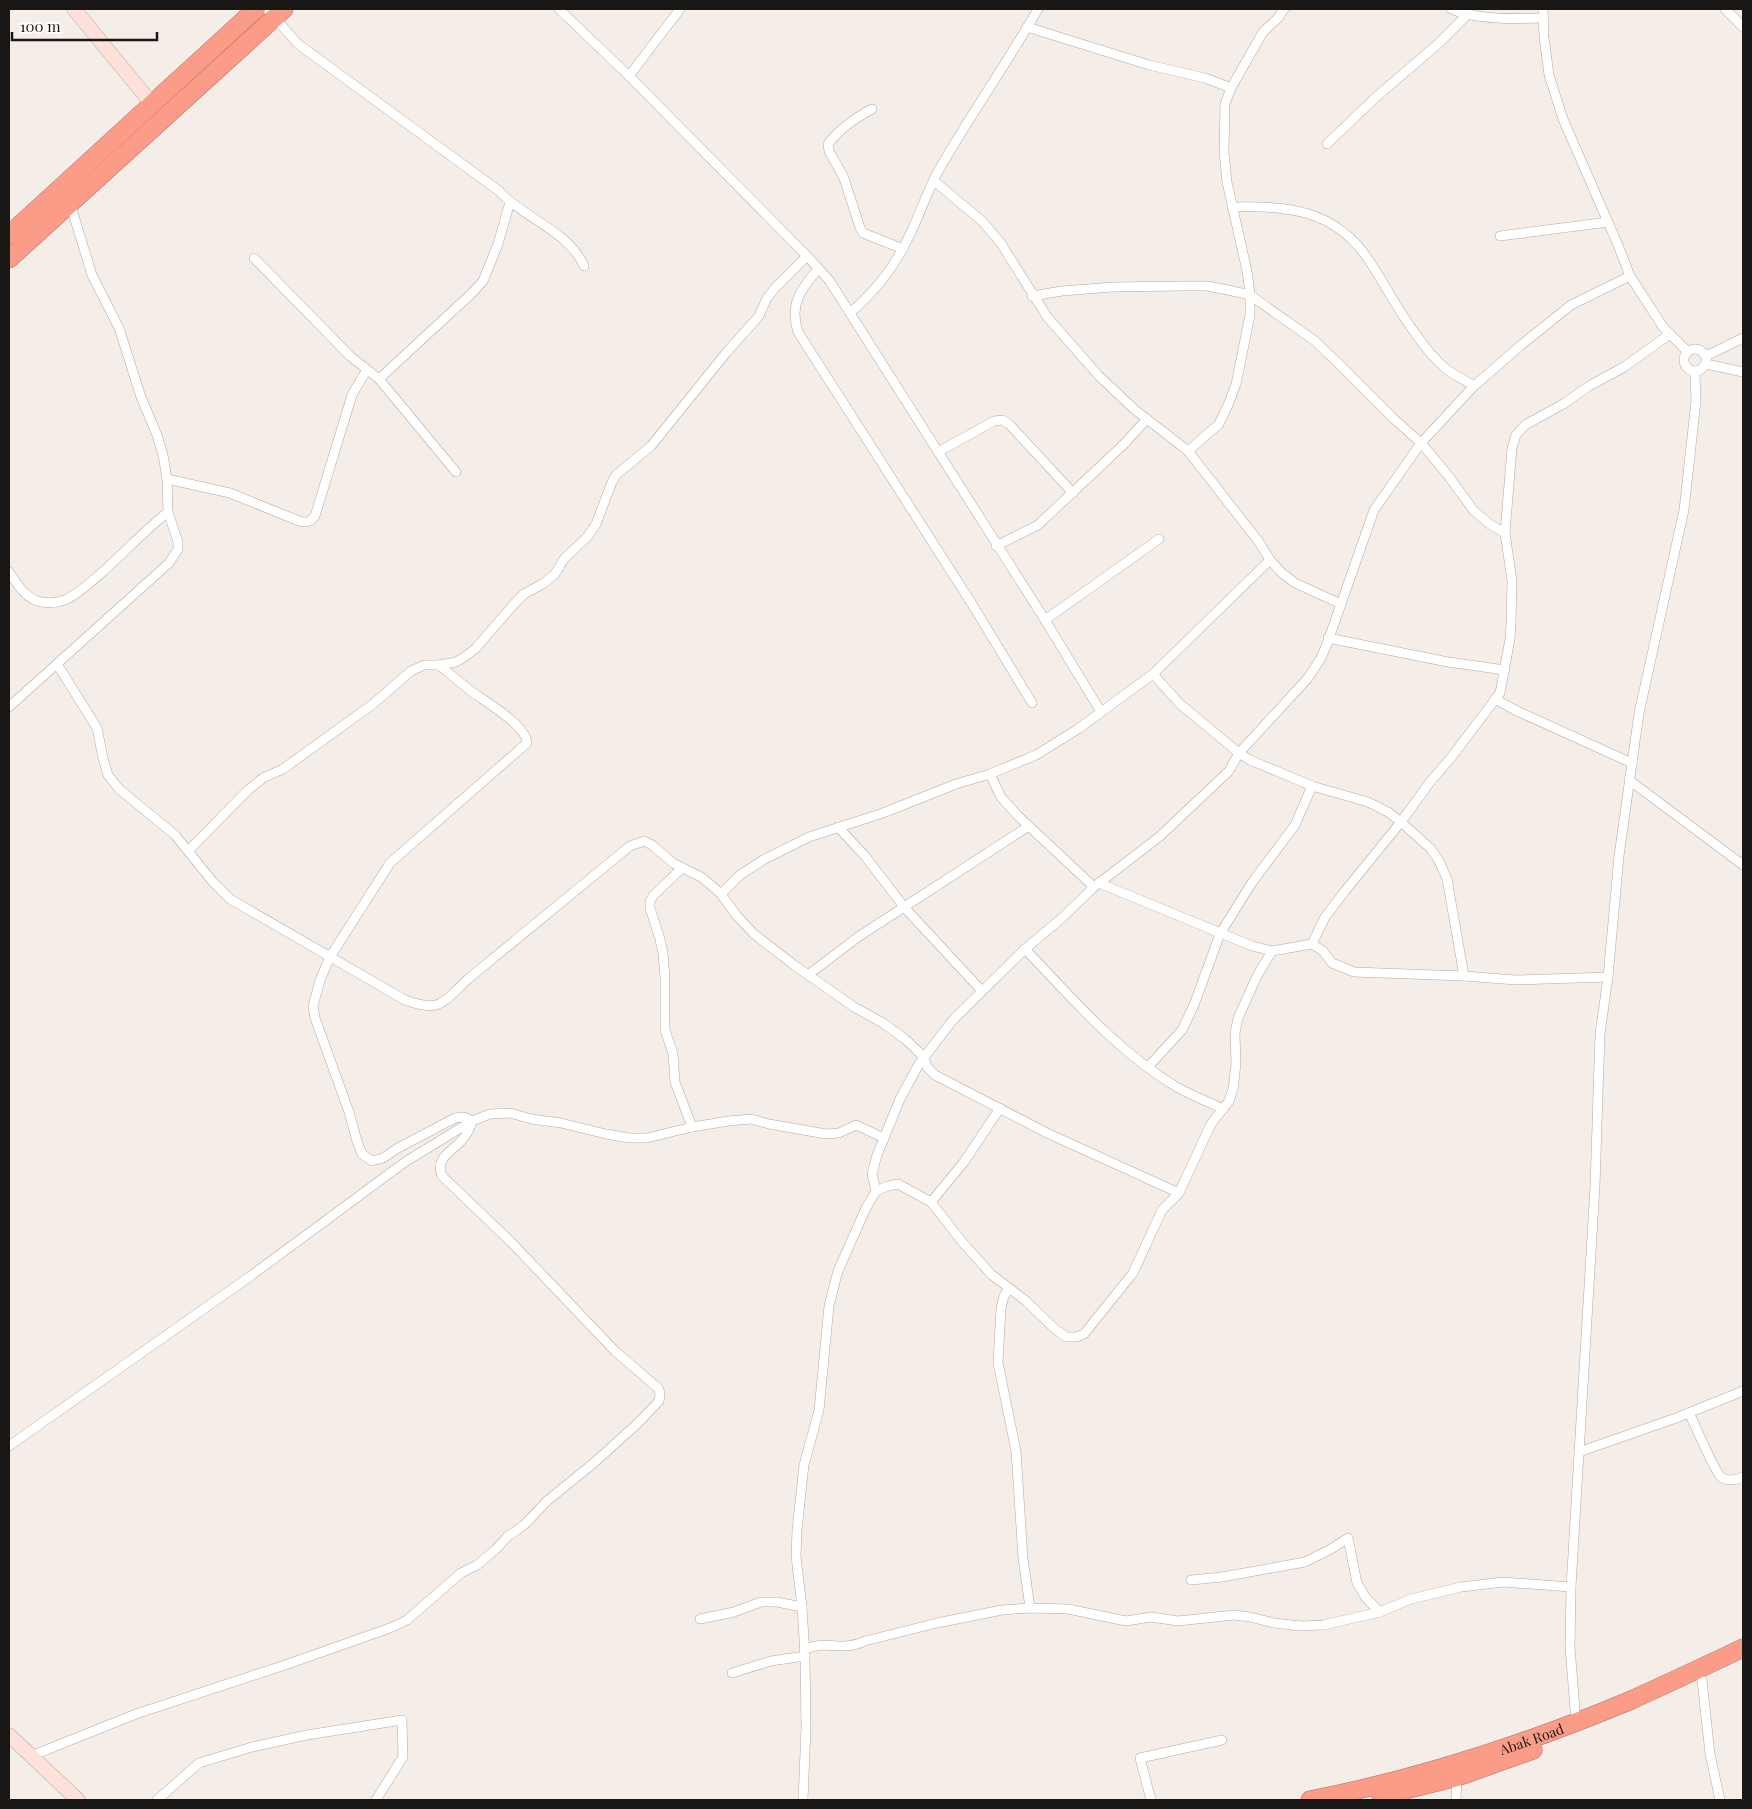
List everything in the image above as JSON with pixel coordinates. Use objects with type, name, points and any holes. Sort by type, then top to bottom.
[{"type":"highway","points":[[9,235],[256,9]]},
{"type":"highway","points":[[9,259],[275,12]]},
{"type":"highway","name":"Abak Road","points":[[1310,1800],[1362,1790],[1459,1763],[1576,1722],[1629,1701],[1743,1648]]},
{"type":"highway","name":"Abak Road","points":[[1361,1800],[1407,1791],[1457,1777],[1607,1722],[1743,1661]]},
{"type":"street","points":[[74,9],[152,104]]},
{"type":"street","points":[[559,9],[629,76],[829,280],[1101,712]]},
{"type":"street","points":[[629,76],[680,9]]},
{"type":"street","points":[[850,313],[880,284],[903,248],[938,170],[1038,9]]},
{"type":"street","points":[[1188,451],[1219,424],[1228,405],[1242,361],[1250,315],[1250,296],[1243,249],[1232,207],[1224,152],[1225,104],[1231,88],[1263,32],[1278,18],[1284,9]]},
{"type":"street","points":[[1451,9],[1501,18],[1543,13],[1549,75],[1554,96],[1630,276],[1663,327],[1687,351]]},
{"type":"street","points":[[1726,9],[1743,27]]},
{"type":"street","points":[[275,12],[298,44],[500,191],[510,202],[543,224],[579,255],[584,266]]},
{"type":"street","points":[[1327,144],[1375,98],[1439,43],[1469,13]]},
{"type":"street","points":[[1028,27],[1150,65],[1205,78],[1231,88]]},
{"type":"street","points":[[872,109],[848,122],[832,138],[828,144],[828,151],[844,178],[863,234],[903,248]]},
{"type":"street","points":[[934,181],[982,222],[1000,242],[1032,296],[1048,318],[1099,376],[1146,419],[1188,451],[1259,542],[1270,560],[1282,573],[1295,583],[1341,604]]},
{"type":"street","points":[[379,379],[483,281],[498,244],[510,202]]},
{"type":"street","points":[[9,707],[169,563],[178,549],[178,542],[168,512],[167,479],[157,435],[141,398],[119,328],[92,275],[70,203]]},
{"type":"street","points":[[1232,207],[1266,206],[1289,208],[1319,217],[1347,234],[1370,260],[1403,318],[1429,352],[1446,369],[1474,386]]},
{"type":"street","points":[[1500,236],[1608,222]]},
{"type":"street","points":[[189,850],[248,790],[264,778],[284,768],[373,704],[411,671],[424,665],[456,662],[471,653],[524,594],[544,583],[555,574],[564,559],[588,536],[596,524],[616,475],[651,446],[726,353],[759,316],[767,298],[775,288],[807,256]]},
{"type":"street","points":[[254,258],[350,356],[366,371],[379,379],[456,472]]},
{"type":"street","points":[[818,269],[801,289],[794,319],[798,332],[972,604],[1032,703]]},
{"type":"street","points":[[876,1191],[872,1174],[877,1155],[911,1077],[952,1021],[1024,949],[1062,918],[1096,885],[1159,837],[1230,771],[1239,754],[1308,678],[1321,658],[1374,510],[1421,443],[1474,386],[1571,304],[1630,276]]},
{"type":"street","points":[[1032,296],[1062,291],[1113,287],[1182,286],[1207,286],[1250,296],[1314,341],[1350,374],[1393,418],[1421,443],[1474,511],[1491,525],[1505,533]]},
{"type":"street","points":[[1312,944],[1325,917],[1500,693],[1511,631],[1512,589],[1505,533],[1512,448],[1516,435],[1525,425],[1624,367],[1670,334]]},
{"type":"street","points":[[1706,360],[1703,352],[1698,349],[1687,351],[1684,356],[1685,366],[1689,370],[1699,370],[1706,360],[1743,338]]},
{"type":"street","points":[[1706,360],[1743,372]]},
{"type":"street","points":[[167,479],[230,493],[299,521],[305,523],[311,521],[316,516],[352,395],[366,371]]},
{"type":"street","points":[[1576,1722],[1570,1647],[1571,1587],[1595,1186],[1600,1034],[1608,978],[1619,856],[1639,713],[1684,510],[1696,401],[1695,371]]},
{"type":"street","points":[[996,546],[1038,525],[1123,445],[1146,419]]},
{"type":"street","points":[[938,452],[994,421],[1002,420],[1009,424],[1073,493]]},
{"type":"street","points":[[9,572],[22,590],[34,600],[48,603],[64,600],[82,590],[168,512]]},
{"type":"street","points":[[1044,620],[1159,539]]},
{"type":"street","points":[[721,894],[740,875],[763,860],[809,836],[883,813],[956,784],[990,774],[1036,755],[1065,738],[1153,674],[1270,560]]},
{"type":"street","points":[[1328,638],[1448,662],[1505,670]]},
{"type":"street","points":[[57,664],[97,728],[102,758],[108,775],[119,789],[175,835],[213,882],[230,899],[405,1000],[422,1006],[434,1007],[445,1000],[630,846],[644,841],[652,845],[672,863],[701,877],[721,894],[737,916],[754,934],[808,975],[897,1034],[924,1057],[927,1067],[936,1075],[1047,1133],[1179,1193]]},
{"type":"street","points":[[439,665],[472,692],[503,713],[526,736],[527,743],[390,864],[330,957],[320,980],[314,1006],[315,1018],[343,1094],[362,1154],[372,1161],[383,1158],[455,1118],[464,1118],[472,1121]]},
{"type":"street","points":[[1153,674],[1180,704],[1239,754],[1264,767],[1312,786],[1368,802],[1388,812],[1431,849],[1447,879],[1464,976]]},
{"type":"street","points":[[1495,700],[1632,763]]},
{"type":"street","points":[[990,774],[1001,797],[1028,826],[1096,885],[1252,946],[1272,951],[1312,944],[1323,951],[1332,963],[1354,972],[1516,980],[1608,978]]},
{"type":"street","points":[[1629,780],[1743,865]]},
{"type":"street","points":[[1148,1067],[1182,1030],[1194,1005],[1220,934],[1252,884],[1295,825],[1312,786]]},
{"type":"street","points":[[808,975],[858,937],[1028,826]]},
{"type":"street","points":[[838,827],[865,856],[904,907],[982,991]]},
{"type":"street","points":[[682,868],[654,895],[650,900],[650,908],[663,954],[665,1030],[673,1054],[675,1082],[692,1127]]},
{"type":"street","points":[[1024,949],[1128,1052],[1175,1086],[1224,1109]]},
{"type":"street","points":[[803,1800],[806,1728],[805,1652],[796,1556],[797,1530],[804,1465],[819,1410],[829,1306],[838,1271],[866,1208],[876,1191],[898,1184],[931,1202],[963,1243],[992,1275],[1026,1301],[1055,1329],[1066,1336],[1076,1337],[1084,1334],[1134,1273],[1162,1210],[1179,1193],[1211,1124],[1229,1101],[1233,1089],[1236,1064],[1235,1033],[1238,1018],[1257,976],[1272,951]]},
{"type":"street","points":[[931,1202],[964,1162],[1000,1108]]},
{"type":"street","points":[[9,1446],[252,1275],[405,1162],[472,1121],[490,1114],[510,1113],[531,1119],[561,1123],[629,1138],[647,1138],[729,1120],[751,1119],[826,1134],[839,1133],[856,1125],[884,1138]]},
{"type":"street","points":[[31,1756],[136,1714],[288,1664],[390,1628],[407,1620],[461,1573],[477,1565],[507,1537],[524,1525],[547,1501],[595,1462],[638,1423],[658,1401],[659,1389],[616,1351],[511,1242],[442,1176],[439,1168],[442,1159],[466,1136],[472,1121]]},
{"type":"street","points":[[1009,1288],[1000,1308],[998,1363],[1016,1451],[1023,1558],[1030,1608]]},
{"type":"street","points":[[1579,1452],[1690,1413],[1743,1391]]},
{"type":"street","points":[[1690,1413],[1718,1473],[1726,1479],[1736,1480],[1743,1477]]},
{"type":"street","points":[[1191,1580],[1222,1577],[1305,1562],[1348,1538],[1357,1584],[1366,1598],[1380,1612]]},
{"type":"street","points":[[732,1673],[805,1652],[822,1645],[842,1647],[856,1645],[865,1641],[937,1623],[1002,1610],[1030,1608],[1068,1610],[1126,1621],[1151,1617],[1178,1621],[1234,1615],[1301,1626],[1323,1625],[1380,1612],[1411,1599],[1469,1586],[1503,1582],[1571,1587]]},
{"type":"street","points":[[700,1618],[734,1612],[761,1602],[777,1602],[802,1607]]},
{"type":"street","points":[[1702,1680],[1710,1754],[1720,1800]]},
{"type":"street","points":[[157,1800],[199,1763],[252,1747],[307,1735],[402,1720],[403,1757],[376,1800]]},
{"type":"street","points":[[9,1735],[78,1800]]},
{"type":"street","points":[[1151,1800],[1140,1758],[1222,1740]]},
{"type":"street","points":[[1456,1800],[1457,1777]]}]
